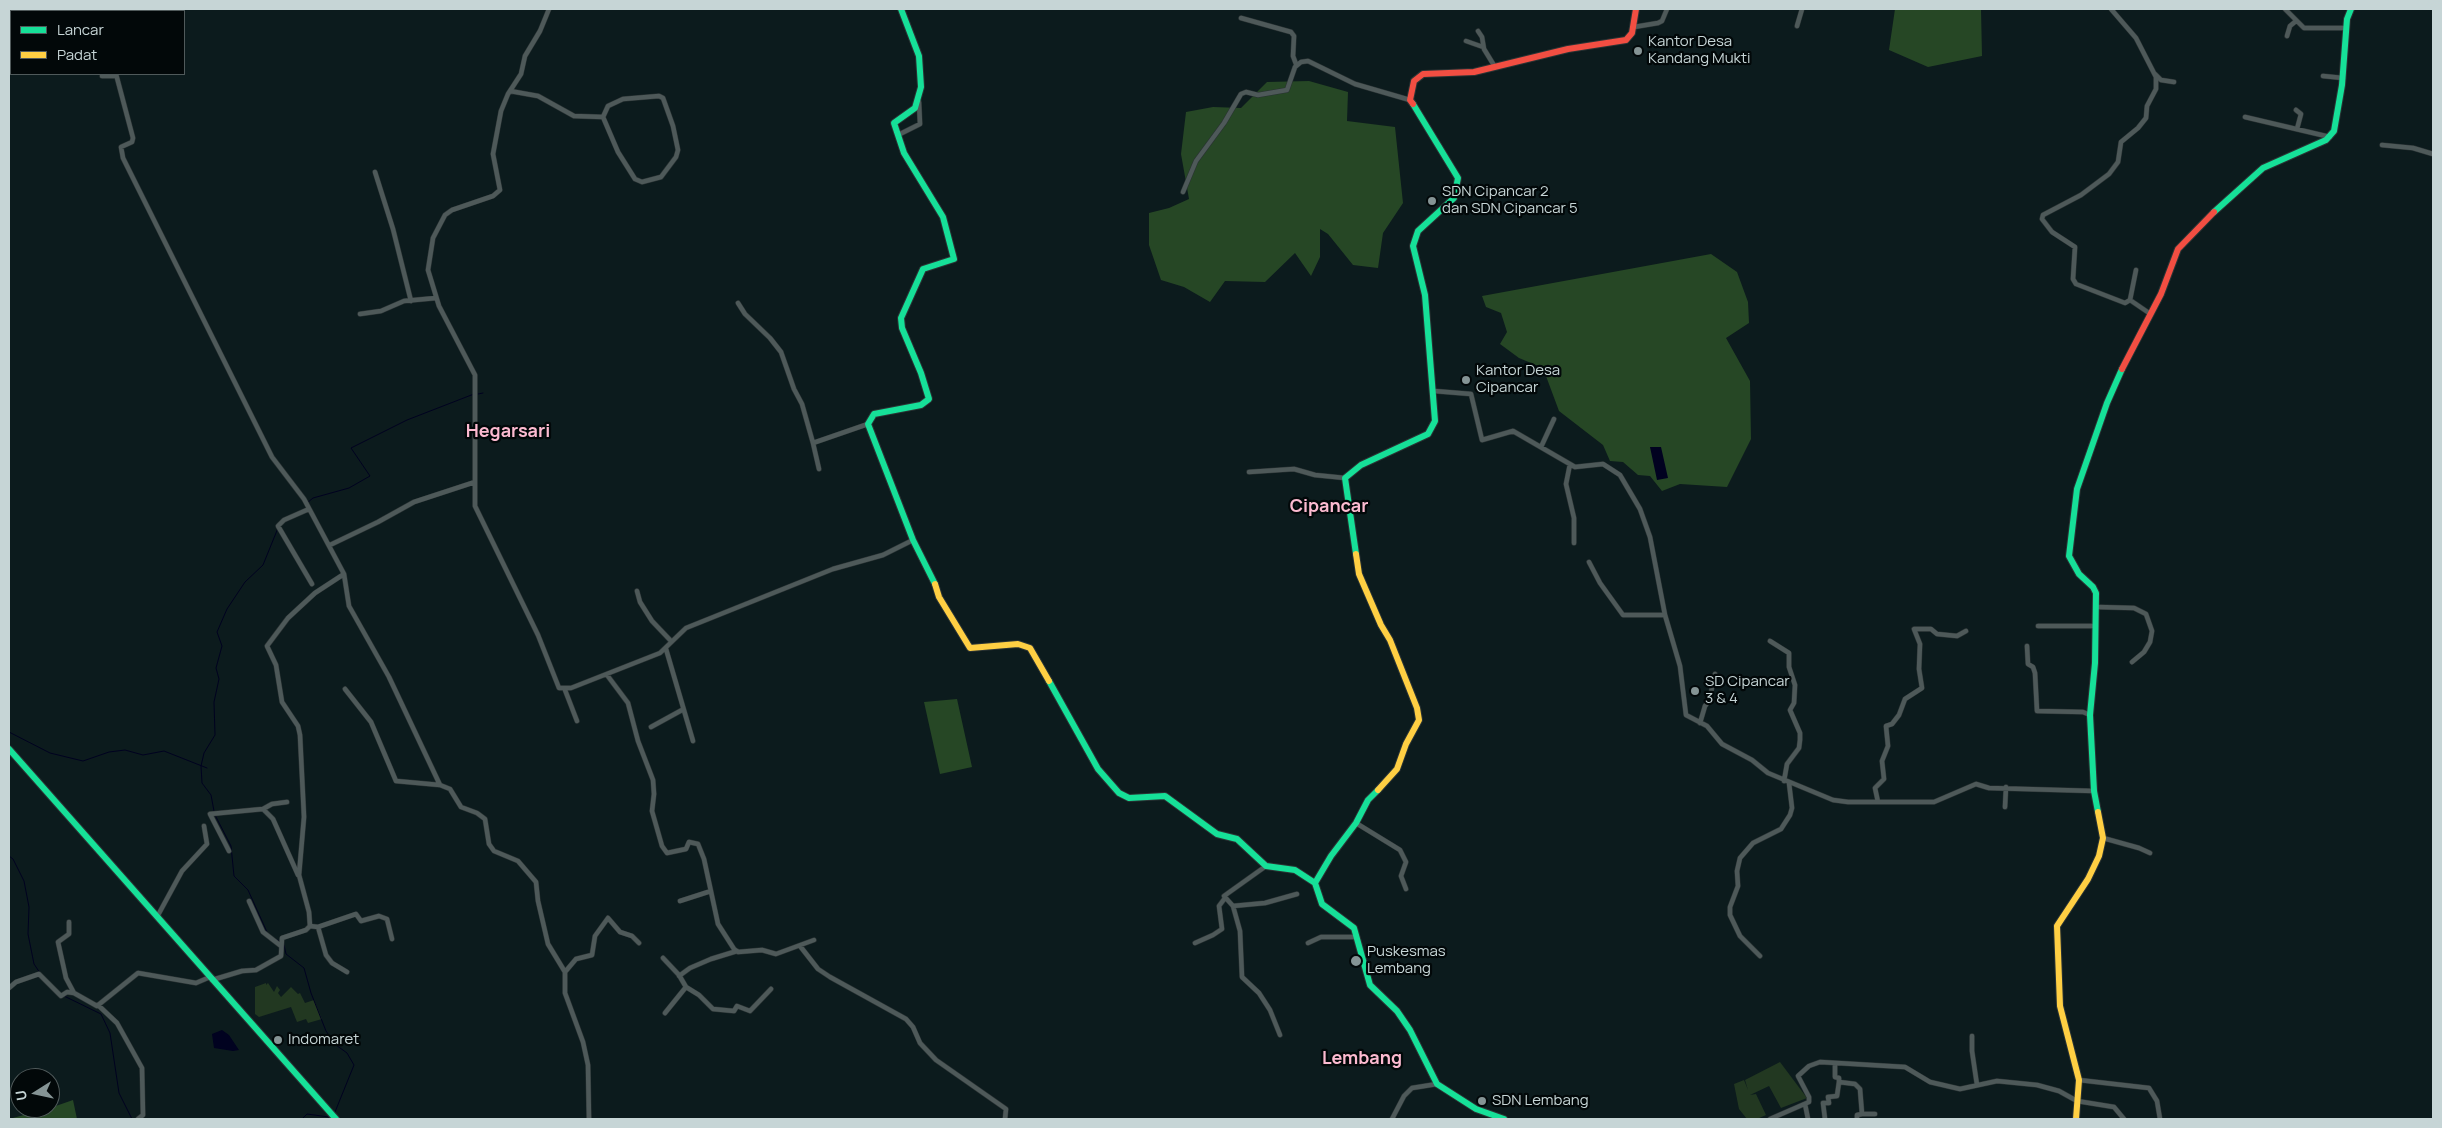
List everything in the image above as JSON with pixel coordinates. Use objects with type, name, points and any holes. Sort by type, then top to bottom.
[{"type":"street","points":[[549,9],[540,31],[525,56],[521,74],[510,91],[502,111],[493,154],[500,190],[493,196],[452,210],[445,215],[432,238],[428,270],[436,298],[475,375],[475,506],[538,635],[559,688],[565,690],[607,675],[666,649],[671,641],[686,628],[834,569],[883,555],[913,540]]},
{"type":"street","points":[[901,9],[903,19],[919,56],[921,87],[918,102],[913,112],[894,122],[904,153],[943,217],[954,259],[950,262],[927,266],[923,269],[900,318],[929,399],[922,404],[874,414],[871,416],[868,424],[913,540],[933,577],[942,603],[968,646],[974,648],[1018,644],[1030,648],[1098,769],[1119,793],[1129,798],[1165,796],[1217,834],[1237,839],[1266,866],[1295,870],[1315,883],[1322,904],[1351,926],[1357,937],[1370,985],[1397,1011],[1410,1030],[1437,1084],[1476,1109],[1504,1119]]},
{"type":"street","points":[[1410,100],[1414,81],[1423,74],[1474,72],[1568,49],[1626,40],[1630,38],[1634,27],[1636,9]]},
{"type":"street","points":[[1634,27],[1662,21],[1666,9]]},
{"type":"street","points":[[1797,26],[1802,9]]},
{"type":"street","points":[[2111,9],[2130,29],[2154,73],[2161,80],[2174,82]]},
{"type":"street","points":[[2285,9],[2296,21],[2306,28],[2346,28]]},
{"type":"street","points":[[2076,1119],[2079,1080],[2060,1006],[2057,926],[2088,878],[2099,856],[2103,838],[2094,791],[2090,715],[2097,607],[2095,589],[2079,574],[2069,556],[2077,492],[2107,403],[2149,312],[2161,294],[2178,249],[2212,213],[2263,168],[2330,137],[2336,124],[2343,78],[2346,28],[2351,9]]},
{"type":"street","points":[[1183,192],[1196,161],[1224,123],[1241,94],[1246,92],[1258,95],[1287,90],[1296,64],[1293,56],[1294,36],[1291,32],[1241,18]]},
{"type":"street","points":[[2287,36],[2290,26],[2296,21]]},
{"type":"street","points":[[1478,31],[1482,37],[1483,47],[1495,67]]},
{"type":"street","points":[[1466,41],[1483,47]]},
{"type":"street","points":[[1249,472],[1294,469],[1315,475],[1345,478],[1361,465],[1428,434],[1436,421],[1425,295],[1413,246],[1418,231],[1454,198],[1458,178],[1410,100],[1355,84],[1308,61],[1296,64]]},
{"type":"street","points":[[2149,312],[2130,300],[2123,302],[2076,284],[2073,279],[2075,247],[2052,232],[2042,219],[2044,215],[2081,196],[2109,174],[2118,162],[2121,142],[2138,128],[2146,118],[2147,106],[2156,89],[2154,73]]},
{"type":"street","points":[[102,76],[116,75],[133,138],[132,142],[121,147],[122,158],[272,457],[304,499],[330,545],[344,574],[349,606],[389,677],[440,785]]},
{"type":"street","points":[[2323,76],[2343,78]]},
{"type":"street","points":[[510,91],[538,96],[574,116],[603,117]]},
{"type":"street","points":[[659,96],[663,98],[673,126],[678,150],[676,157],[661,177],[642,182],[635,179],[618,152],[603,117],[608,106],[623,99],[659,96]]},
{"type":"street","points":[[898,135],[920,124],[918,102]]},
{"type":"street","points":[[2296,110],[2301,114],[2297,129]]},
{"type":"street","points":[[2245,117],[2330,137]]},
{"type":"street","points":[[2382,145],[2413,148],[2433,154]]},
{"type":"street","points":[[375,172],[393,229],[411,301]]},
{"type":"street","points":[[2130,300],[2136,270]]},
{"type":"street","points":[[360,314],[381,311],[400,302],[436,298]]},
{"type":"street","points":[[738,303],[745,314],[770,338],[781,352],[794,390],[802,404],[819,469]]},
{"type":"street","points":[[1434,391],[1471,394],[1482,440],[1513,431],[1570,464],[1581,468],[1603,464],[1620,475],[1630,489],[1640,509],[1650,537],[1665,615],[1680,666],[1686,715],[1707,726],[1722,744],[1752,760],[1768,773],[1833,800],[1934,802],[1976,784],[1988,788],[2094,791]]},
{"type":"street","points":[[1541,447],[1554,419]]},
{"type":"street","points":[[813,444],[868,424]]},
{"type":"street","points":[[1570,464],[1566,484],[1574,518],[1574,543]]},
{"type":"street","points":[[1315,883],[1331,856],[1356,823],[1373,794],[1397,769],[1406,744],[1419,720],[1417,708],[1390,640],[1381,626],[1358,574],[1345,478]]},
{"type":"street","points":[[330,545],[414,502],[476,482]]},
{"type":"street","points":[[309,508],[284,520],[278,526],[312,584]]},
{"type":"street","points":[[1589,562],[1600,583],[1623,615],[1665,615]]},
{"type":"street","points":[[298,875],[304,817],[300,735],[298,726],[282,702],[276,664],[267,646],[288,618],[315,593],[344,574]]},
{"type":"street","points":[[637,591],[640,602],[652,621],[671,641]]},
{"type":"street","points":[[2097,607],[2134,608],[2146,614],[2152,631],[2150,642],[2144,652],[2132,662]]},
{"type":"street","points":[[2038,626],[2096,626]]},
{"type":"street","points":[[1878,802],[1875,788],[1884,779],[1882,761],[1888,746],[1886,726],[1892,724],[1899,715],[1905,699],[1922,688],[1919,668],[1920,644],[1914,629],[1931,630],[1937,634],[1957,636],[1966,631]]},
{"type":"street","points":[[1760,956],[1740,936],[1730,915],[1730,907],[1738,886],[1737,871],[1740,858],[1753,843],[1781,829],[1790,815],[1792,808],[1787,782],[1787,764],[1799,748],[1800,740],[1800,732],[1790,710],[1794,704],[1795,686],[1790,667],[1789,653],[1770,641]]},
{"type":"street","points":[[2027,646],[2028,664],[2033,667],[2035,672],[2037,711],[2083,712],[2090,715]]},
{"type":"street","points":[[666,649],[682,710],[693,741]]},
{"type":"street","points":[[1700,723],[1705,706],[1709,701],[1715,674]]},
{"type":"street","points":[[607,675],[628,703],[638,741],[653,780],[652,811],[662,846],[667,853],[686,849],[689,842],[698,844],[712,891],[718,924],[726,939],[737,951]]},
{"type":"street","points":[[345,689],[371,722],[396,781],[440,785],[450,789],[461,807],[477,812],[485,819],[487,838],[494,851],[512,856],[533,876],[548,944],[564,972],[565,993],[583,1042],[588,1065],[589,1119]]},
{"type":"street","points":[[565,690],[577,721]]},
{"type":"street","points":[[651,727],[682,710]]},
{"type":"street","points":[[9,749],[336,1119]]},
{"type":"street","points":[[2005,806],[2006,788]]},
{"type":"street","points":[[229,851],[211,817],[213,813],[263,809],[272,804],[287,802]]},
{"type":"street","points":[[263,809],[273,819],[298,875],[309,912],[310,926],[305,931],[281,943]]},
{"type":"street","points":[[1356,823],[1400,850],[1406,862],[1401,876],[1406,889]]},
{"type":"street","points":[[157,917],[182,871],[207,844],[204,826]]},
{"type":"street","points":[[2103,838],[2139,848],[2150,854]]},
{"type":"street","points":[[1195,942],[1213,936],[1222,929],[1219,906],[1225,898],[1225,893],[1266,866]]},
{"type":"street","points":[[680,901],[712,891]]},
{"type":"street","points":[[1233,906],[1265,903],[1297,894]]},
{"type":"street","points":[[1225,898],[1233,906],[1240,931],[1242,977],[1259,993],[1270,1010],[1280,1035]]},
{"type":"street","points":[[249,900],[263,932],[281,943]]},
{"type":"street","points":[[310,926],[318,927],[356,914],[361,921],[379,916],[387,919],[392,939]]},
{"type":"street","points":[[564,972],[576,960],[592,954],[595,936],[608,918],[620,932],[632,936],[639,943]]},
{"type":"street","points":[[69,922],[69,934],[58,942],[66,978],[74,993],[92,1004],[98,1005],[117,1023],[140,1062],[144,1080],[144,1117],[138,1119]]},
{"type":"street","points":[[318,927],[326,955],[332,963],[347,972]]},
{"type":"street","points":[[1308,943],[1320,937],[1357,937]]},
{"type":"street","points":[[679,976],[690,968],[737,951],[762,950],[776,954],[814,940]]},
{"type":"street","points":[[98,1005],[138,973],[196,983],[242,970],[256,970],[280,956],[281,943]]},
{"type":"street","points":[[800,946],[818,969],[906,1019],[913,1027],[920,1043],[936,1060],[1006,1109],[1004,1119]]},
{"type":"street","points":[[662,958],[679,976],[686,987],[699,995],[713,1008],[734,1010],[737,1006],[750,1011],[771,990]]},
{"type":"street","points":[[9,988],[16,982],[38,974],[64,994],[74,993]]},
{"type":"street","points":[[665,1013],[686,987]]},
{"type":"street","points":[[1972,1036],[1972,1051],[1977,1085]]},
{"type":"street","points":[[1770,1119],[1808,1102],[1810,1097],[1799,1078],[1799,1074],[1816,1063],[1905,1067],[1942,1086],[1960,1089],[1998,1081],[2037,1085],[2059,1091],[2077,1101],[2114,1107],[2124,1119]]},
{"type":"street","points":[[1825,1119],[1823,1103],[1829,1103],[1828,1097],[1837,1096],[1839,1078],[1835,1077],[1835,1064]]},
{"type":"street","points":[[2079,1080],[2149,1088],[2157,1101],[2160,1119]]},
{"type":"street","points":[[1839,1082],[1855,1084],[1860,1089],[1862,1114]]},
{"type":"street","points":[[1392,1119],[1404,1096],[1412,1088],[1437,1084]]},
{"type":"street","points":[[1805,1104],[1808,1119]]},
{"type":"street","points":[[1784,1113],[1785,1119]]},
{"type":"street","points":[[1857,1119],[1857,1115],[1874,1114]]},
{"type":"green space","points":[[1895,9],[1981,9],[1982,56],[1928,67],[1889,50]]},
{"type":"green space","points":[[1309,81],[1348,92],[1347,121],[1395,127],[1403,203],[1383,233],[1378,268],[1353,265],[1328,234],[1320,229],[1320,257],[1311,276],[1295,253],[1265,282],[1225,281],[1210,302],[1184,287],[1161,280],[1149,245],[1149,213],[1169,208],[1189,199],[1181,154],[1186,112],[1213,107],[1241,108],[1267,82]]},
{"type":"green space","points":[[1711,254],[1737,272],[1748,302],[1749,323],[1726,338],[1750,381],[1751,439],[1727,487],[1680,484],[1662,491],[1650,476],[1638,475],[1623,462],[1610,461],[1603,445],[1559,411],[1543,368],[1519,358],[1500,344],[1507,332],[1501,313],[1486,307],[1482,296]]},
{"type":"green space","points":[[957,699],[972,767],[940,774],[924,702]]},
{"type":"green space","points":[[266,983],[274,992],[277,986],[281,997],[291,987],[298,994],[300,993],[305,1003],[314,1000],[322,1019],[308,1023],[306,1019],[297,1022],[291,1007],[259,1017],[255,1014],[255,987]]},
{"type":"green space","points":[[1780,1062],[1807,1098],[1781,1108],[1769,1086],[1750,1095],[1756,1094],[1766,1115],[1757,1119],[1747,1119],[1739,1109],[1734,1084],[1744,1080],[1748,1090],[1745,1080]]},
{"type":"green space","points":[[73,1100],[77,1119],[9,1119],[60,1118],[60,1105]]},
{"type":"water","points":[[1650,447],[1661,447],[1668,478],[1657,480]]},
{"type":"water","points":[[222,1030],[229,1035],[239,1050],[214,1048],[212,1034]]},
{"type":"waterway","points":[[478,394],[483,393]]},
{"type":"waterway","points":[[307,503],[313,498],[349,488],[370,476],[351,448],[407,420],[474,394]]},
{"type":"waterway","points":[[214,811],[211,795],[202,783],[201,766],[204,753],[215,735],[214,702],[219,679],[216,668],[222,646],[217,632],[227,609],[245,582],[263,565],[278,528]]},
{"type":"waterway","points":[[9,732],[50,753],[83,761],[109,752],[125,750],[143,755],[164,751],[207,768]]},
{"type":"waterway","points":[[215,815],[231,846],[234,876],[248,890],[267,932]]},
{"type":"waterway","points":[[9,856],[13,859],[24,881],[29,907],[28,934],[34,964],[40,973]]},
{"type":"waterway","points":[[274,938],[281,942]]},
{"type":"waterway","points":[[284,945],[286,954],[304,968],[311,993],[326,1031],[336,1045],[347,1053],[354,1065],[335,1112]]},
{"type":"waterway","points":[[64,996],[101,1014],[110,1033],[119,1093],[132,1119]]},
{"type":"waterway","points":[[302,1119],[307,1114],[329,1117]]},
{"type":"traffic: fast","points":[[901,9],[919,56],[921,87],[915,108],[894,123],[904,153],[943,217],[954,259],[923,269],[901,318],[902,328],[921,373],[929,399],[921,405],[874,414],[868,424],[913,540],[935,584]]},
{"type":"traffic: fast","points":[[2214,212],[2263,168],[2326,140],[2334,131],[2342,85],[2347,19],[2351,9]]},
{"type":"traffic: fast","points":[[1356,554],[1345,478],[1361,465],[1428,434],[1435,421],[1425,295],[1413,246],[1418,231],[1454,198],[1458,178],[1413,104]]},
{"type":"traffic: fast","points":[[2098,812],[2094,791],[2090,715],[2095,663],[2096,593],[2093,587],[2079,574],[2069,556],[2077,489],[2107,403],[2122,369]]},
{"type":"traffic: fast","points":[[1049,681],[1098,769],[1119,793],[1129,798],[1165,796],[1217,834],[1237,839],[1266,866],[1295,870],[1315,883]]},
{"type":"traffic: fast","points":[[9,749],[336,1119]]},
{"type":"traffic: fast","points":[[1378,790],[1368,800],[1356,823],[1331,856],[1315,883],[1322,904],[1354,928],[1370,985],[1397,1011],[1410,1030],[1437,1084],[1476,1109],[1504,1119]]},
{"type":"traffic: slow","points":[[1356,554],[1359,574],[1381,625],[1390,640],[1417,708],[1419,720],[1406,744],[1397,769],[1378,790]]},
{"type":"traffic: slow","points":[[935,584],[939,597],[970,648],[1018,644],[1030,648],[1049,681]]},
{"type":"traffic: slow","points":[[2076,1119],[2079,1080],[2060,1006],[2057,926],[2088,879],[2099,856],[2103,838],[2098,812]]},
{"type":"traffic: jam","points":[[1413,104],[1410,100],[1414,81],[1423,74],[1474,72],[1568,49],[1626,40],[1632,33],[1636,9]]},
{"type":"traffic: jam","points":[[2122,369],[2161,294],[2178,249],[2214,212]]},
{"type":"place","name":"Kantor Desa Kandang Mukti","points":[[1638,51]]},
{"type":"place","name":"SDN Cipancar 2 dan SDN Cipancar 5","points":[[1432,201]]},
{"type":"place","name":"Kantor Desa Cipancar","points":[[1466,380]]},
{"type":"place","name":"SD Cipancar 3 & 4","points":[[1695,691]]},
{"type":"place","name":"Puskesmas Lembang","points":[[1356,961]]},
{"type":"place","name":"Indomaret","points":[[278,1040]]},
{"type":"place","name":"SDN Lembang","points":[[1482,1101]]},
{"type":"district","name":"Hegarsari","points":[[508,432]]},
{"type":"district","name":"Cipancar","points":[[1329,507]]},
{"type":"district","name":"Lembang","points":[[1362,1059]]}]
